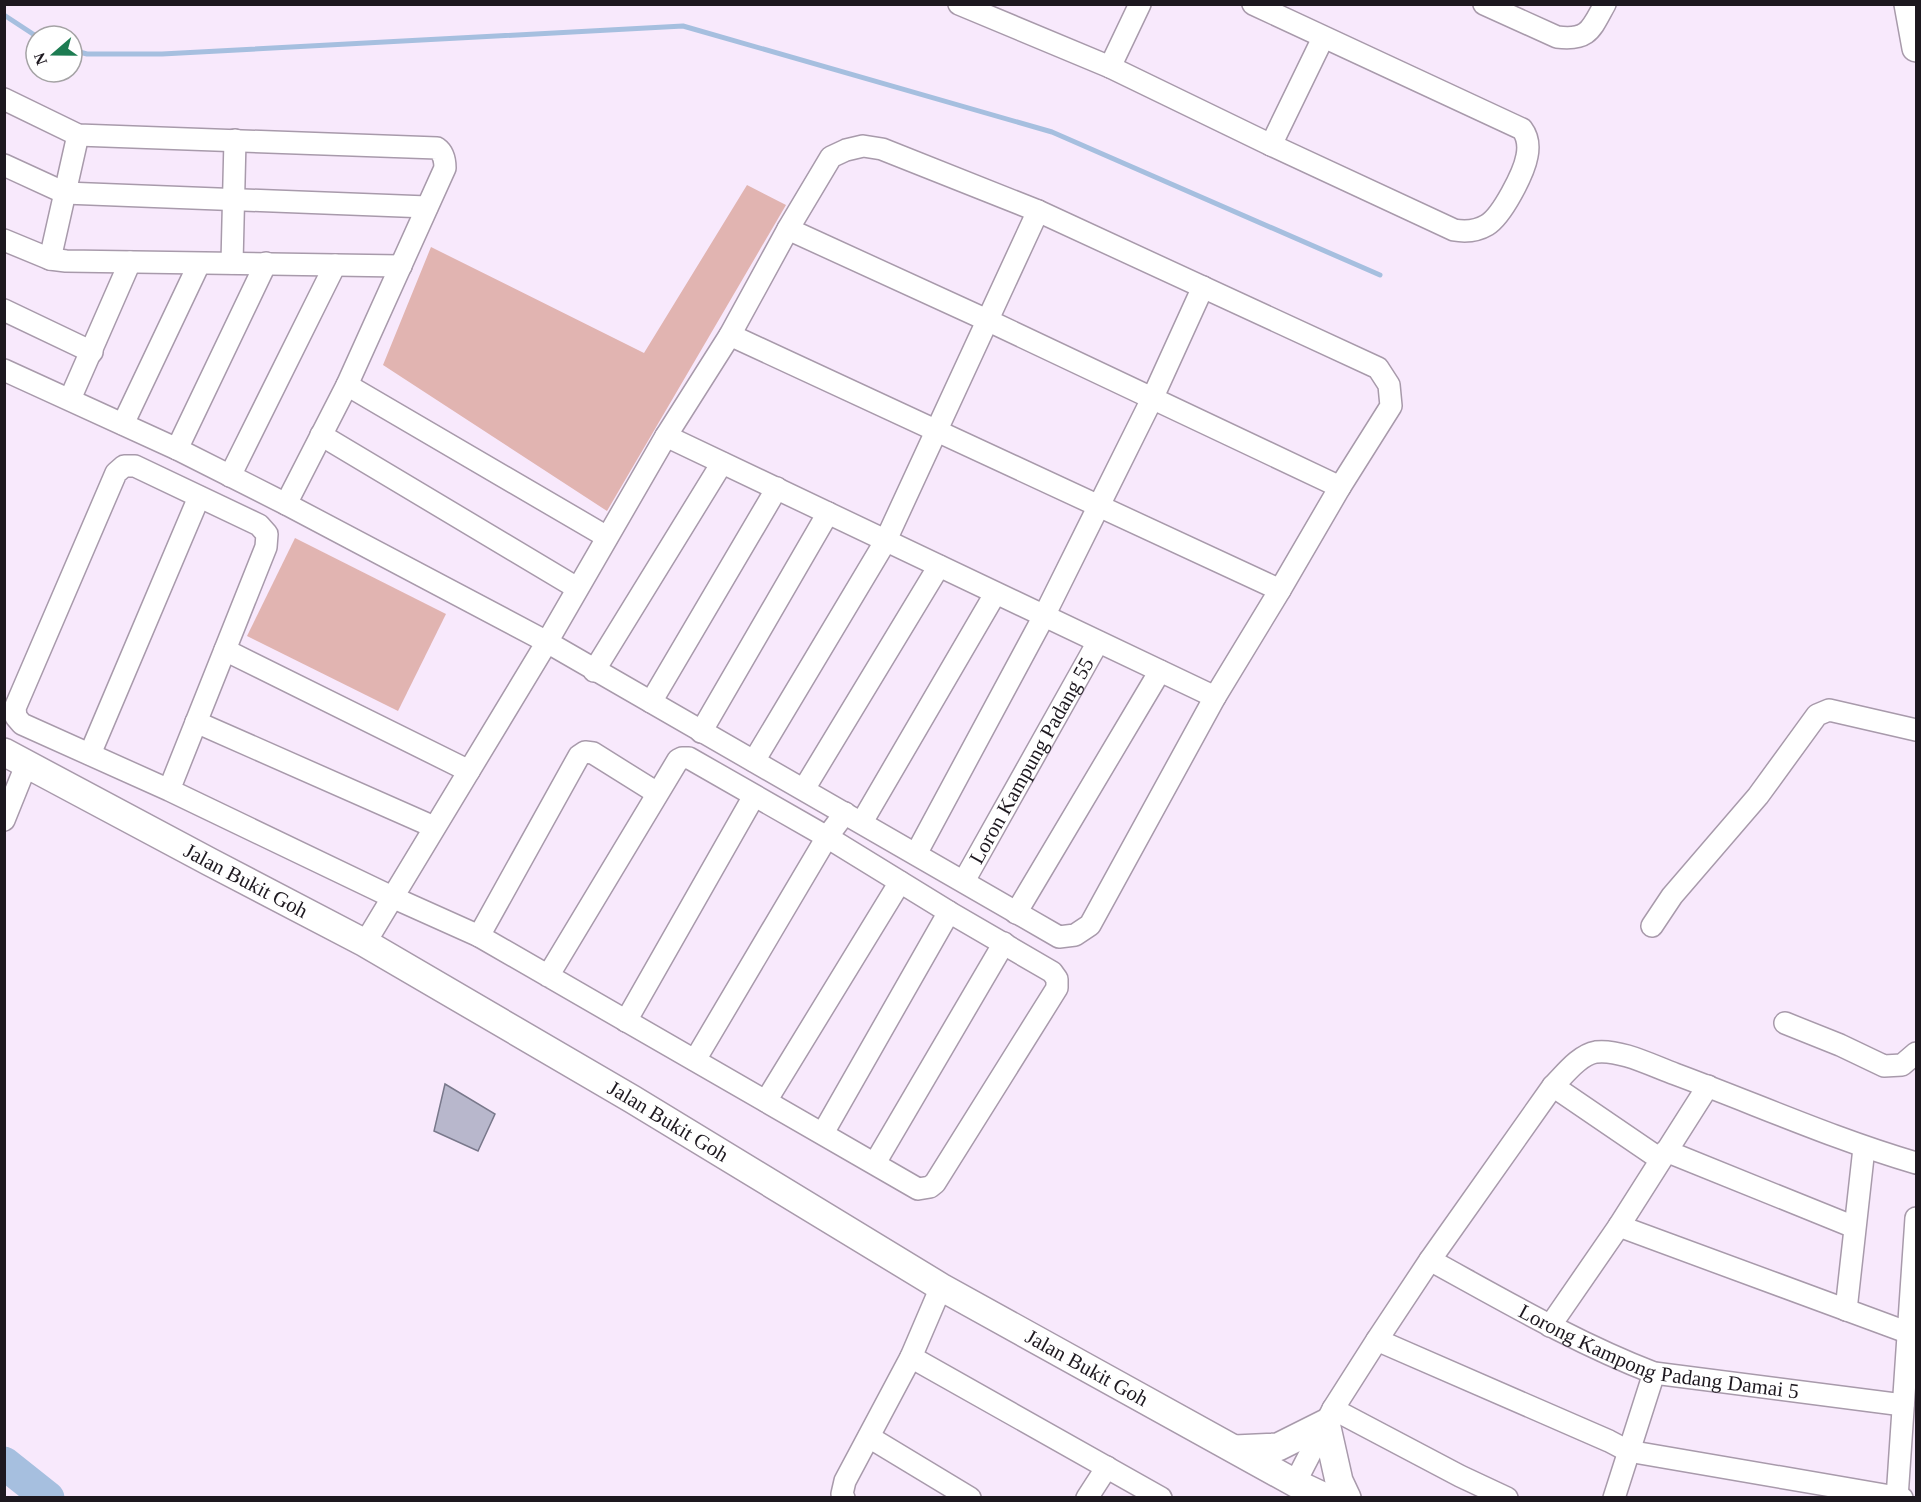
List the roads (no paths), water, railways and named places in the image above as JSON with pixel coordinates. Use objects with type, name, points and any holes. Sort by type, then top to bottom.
[{"type":"main road","points":[[1908,4],[1917,48]]},
{"type":"main road","name":"Jalan Bukit Goh","points":[[16,757],[365,943],[632,1099],[941,1287],[1295,1483],[1327,1497]]},
{"type":"main road","points":[[1235,1449],[1278,1447],[1330,1416],[1339,1481],[1347,1497]]},
{"type":"street","points":[[959,4],[1110,67],[1271,146],[1454,230],[1464,232],[1489,224],[1506,202],[1527,158],[1528,144],[1522,129],[1253,4]]},
{"type":"street","points":[[1110,67],[1140,4]]},
{"type":"street","points":[[1484,4],[1557,38],[1568,39],[1581,37],[1590,31],[1604,5]]},
{"type":"street","points":[[1271,146],[1323,38]]},
{"type":"street","points":[[4,99],[78,135],[437,148],[444,156],[445,168],[348,385],[286,504]]},
{"type":"street","points":[[50,260],[78,135]]},
{"type":"street","points":[[232,263],[235,140]]},
{"type":"street","points":[[4,370],[177,449],[547,642],[700,732],[854,817],[1059,936],[1075,935],[1090,926],[1215,697],[1390,406],[1389,385],[1378,368],[1038,211],[882,149],[863,146],[831,157],[788,229],[730,335],[666,436],[547,642],[365,943]]},
{"type":"street","points":[[4,165],[66,193],[427,207]]},
{"type":"street","points":[[754,761],[885,542],[1038,211]]},
{"type":"street","points":[[788,229],[1340,487]]},
{"type":"street","points":[[4,240],[50,260],[400,266]]},
{"type":"street","points":[[70,399],[130,262]]},
{"type":"street","points":[[177,449],[266,263]]},
{"type":"street","points":[[123,424],[199,264]]},
{"type":"street","points":[[230,476],[335,265]]},
{"type":"street","points":[[916,854],[1044,616],[1099,508],[1203,287]]},
{"type":"street","points":[[4,310],[92,352]]},
{"type":"street","points":[[730,335],[1280,590]]},
{"type":"street","points":[[348,385],[607,537]]},
{"type":"street","points":[[321,435],[577,588]]},
{"type":"street","points":[[666,436],[1215,697]]},
{"type":"street","points":[[594,670],[722,463]]},
{"type":"street","points":[[169,790],[266,547],[267,534],[259,525],[200,496],[135,466],[124,466],[116,473],[15,708],[16,717],[22,724],[169,790],[479,936],[548,976],[626,1020],[766,1101],[823,1133],[918,1189],[930,1187],[934,1183],[1057,988],[1057,979],[1052,972],[827,837],[688,758],[678,760],[548,976]]},
{"type":"street","points":[[651,702],[777,488]]},
{"type":"street","points":[[90,754],[200,496]]},
{"type":"street","points":[[700,732],[828,513]]},
{"type":"street","points":[[804,789],[939,566]]},
{"type":"street","points":[[695,1060],[827,837],[854,817],[995,594]]},
{"type":"street","name":"Loron Kampung Padang 55","points":[[964,881],[1098,642]]},
{"type":"street","points":[[225,650],[469,771]]},
{"type":"street","points":[[1016,913],[1160,671]]},
{"type":"street","points":[[1652,926],[1672,896],[1758,796],[1817,715],[1829,710],[1917,730]]},
{"type":"street","points":[[196,722],[434,827]]},
{"type":"street","points":[[479,936],[579,756],[585,752],[593,753],[657,793]]},
{"type":"street","points":[[4,820],[16,757]]},
{"type":"street","points":[[626,1020],[754,796]]},
{"type":"street","points":[[766,1101],[900,882]]},
{"type":"street","points":[[823,1133],[949,912]]},
{"type":"street","points":[[875,1163],[1004,943]]},
{"type":"street","points":[[1785,1023],[1884,1066],[1902,1065],[1917,1053]]},
{"type":"street","points":[[1295,1483],[1330,1416],[1430,1260],[1553,1086],[1578,1061],[1595,1052],[1617,1053],[1708,1086],[1864,1148],[1917,1163]]},
{"type":"street","points":[[1553,1086],[1663,1155],[1854,1227]]},
{"type":"street","points":[[1550,1326],[1619,1226],[1708,1086]]},
{"type":"street","points":[[1846,1310],[1864,1148]]},
{"type":"street","points":[[1377,1340],[1628,1451],[1898,1497],[1917,1218]]},
{"type":"street","points":[[1619,1226],[1909,1333]]},
{"type":"street","name":"Lorong Kampong Padang Damai 5","points":[[1430,1260],[1550,1326],[1654,1373],[1903,1405]]},
{"type":"street","points":[[843,1497],[845,1481],[911,1357],[941,1287]]},
{"type":"street","points":[[911,1357],[1161,1497]]},
{"type":"street","points":[[1614,1497],[1654,1373]]},
{"type":"street","points":[[1330,1416],[1507,1497]]},
{"type":"street","points":[[868,1437],[970,1497]]},
{"type":"street","points":[[1087,1497],[1107,1467]]},
{"type":"waterway","points":[[4,15],[24,28]]},
{"type":"waterway","points":[[84,53],[162,54],[683,26],[1052,132],[1380,275]]},
{"type":"waterway","points":[[4,1463],[48,1498]]}]
